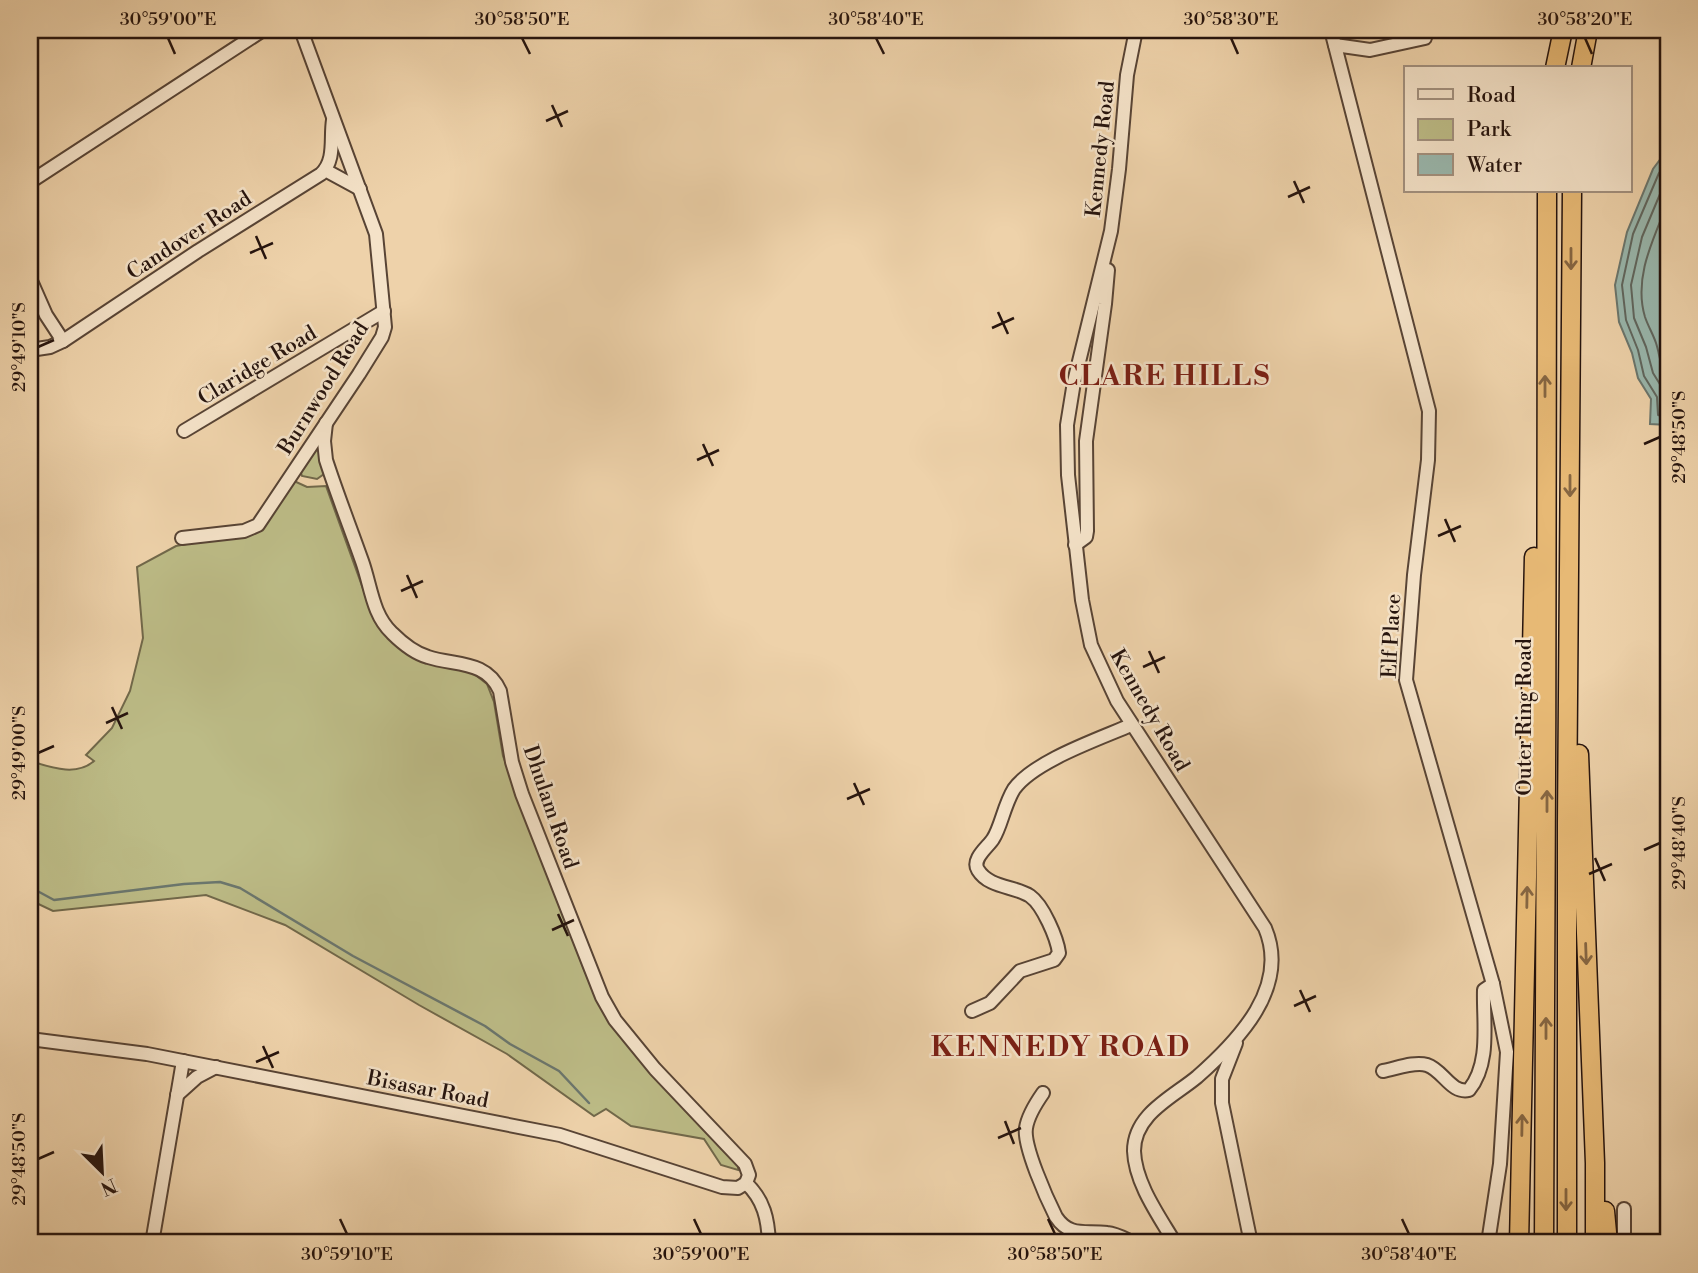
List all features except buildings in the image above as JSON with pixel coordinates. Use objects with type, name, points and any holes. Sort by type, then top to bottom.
[{"type":"highway","points":[[1555,66],[1563,30]]},
{"type":"highway","points":[[1581,66],[1588,30]]},
{"type":"highway","name":"Outer Ring Road","points":[[1544,1243],[1547,192]]},
{"type":"highway","name":"Outer Ring Road","points":[[1567,1243],[1572,192]]},
{"type":"highway","points":[[1519,1243],[1536,470],[1545,428]]},
{"type":"highway","points":[[1569,691],[1578,747],[1595,1163],[1595,1243]]},
{"type":"highway","points":[[1595,1163],[1601,1183],[1608,1243]]},
{"type":"highway","points":[[1512,1243],[1520,1193]]},
{"type":"street","points":[[30,181],[263,30]]},
{"type":"street","name":"Burnwood Road","points":[[182,538],[244,531],[258,525],[382,337],[384,311],[376,234],[301,30]]},
{"type":"street","name":"Kennedy Road","points":[[1136,30],[1126,75],[1115,209],[1074,382],[1067,425],[1066,448],[1075,545],[1091,645],[1103,674],[1131,725],[1254,909],[1270,939],[1273,962],[1270,980],[1261,1002],[1237,1039],[1196,1077],[1149,1113],[1135,1141],[1134,1153],[1141,1181],[1175,1243]]},
{"type":"street","name":"Elf Place","points":[[1331,30],[1429,411],[1428,460],[1414,575],[1406,680],[1493,984],[1507,1052],[1500,1164],[1488,1243]]},
{"type":"street","points":[[1335,45],[1370,50],[1425,38]]},
{"type":"street","points":[[333,116],[331,158],[326,170],[360,189]]},
{"type":"street","name":"Candover Road","points":[[30,350],[50,347],[68,337],[326,170]]},
{"type":"street","points":[[1075,545],[1086,537],[1087,531],[1086,441],[1105,304],[1108,267],[1105,256]]},
{"type":"street","points":[[31,281],[46,315],[68,337]]},
{"type":"street","name":"Claridge Road","points":[[184,431],[384,311]]},
{"type":"street","name":"Dhulam Road","points":[[326,423],[326,460],[367,575],[377,613],[389,630],[408,647],[427,657],[479,668],[496,681],[512,762],[522,794],[602,997],[615,1020],[634,1044],[745,1164],[749,1175],[746,1183]]},
{"type":"street","points":[[972,1011],[993,1000],[1020,971],[1054,960],[1059,953],[1053,931],[1034,899],[993,881],[977,869],[981,853],[995,836],[1008,800],[1021,781],[1036,769],[1131,725]]},
{"type":"street","points":[[1382,1071],[1424,1065],[1434,1069],[1458,1090],[1469,1090],[1484,1052],[1484,990],[1493,984]]},
{"type":"street","name":"Bisasar Road","points":[[30,1039],[183,1061],[560,1135],[722,1187],[738,1188],[746,1183]]},
{"type":"street","points":[[1237,1039],[1222,1079],[1222,1103],[1251,1243]]},
{"type":"street","points":[[152,1243],[183,1061]]},
{"type":"street","points":[[177,1096],[192,1080],[216,1067]]},
{"type":"street","points":[[1043,1093],[1035,1103],[1026,1131],[1032,1156],[1056,1217],[1072,1232],[1106,1233],[1134,1243]]},
{"type":"street","points":[[746,1183],[764,1209],[769,1243]]},
{"type":"street","points":[[1624,1243],[1625,1209]]},
{"type":"green space","points":[[318,443],[324,474],[317,479],[302,476],[300,470]]},
{"type":"green space","points":[[294,481],[307,487],[326,486],[375,622],[398,647],[419,659],[469,670],[487,684],[494,702],[503,756],[596,995],[729,1153],[738,1165],[738,1170],[721,1165],[704,1139],[631,1126],[606,1109],[594,1116],[507,1054],[285,925],[206,895],[53,911],[30,900],[30,761],[71,770],[87,766],[94,761],[86,755],[112,728],[130,691],[143,638],[137,567],[176,546],[251,532]]},
{"type":"water","points":[[1668,149],[1668,425],[1650,424],[1651,399],[1638,378],[1632,353],[1619,322],[1615,285],[1627,232],[1653,169]]},
{"type":"waterway","points":[[30,887],[54,900],[184,884],[220,882],[240,888],[353,956],[485,1026],[510,1044],[559,1071],[589,1103]]},
{"type":"district","name":"CLARE HILLS","points":[[1165,375]]},
{"type":"district","name":"KENNEDY ROAD","points":[[1061,1046]]}]
